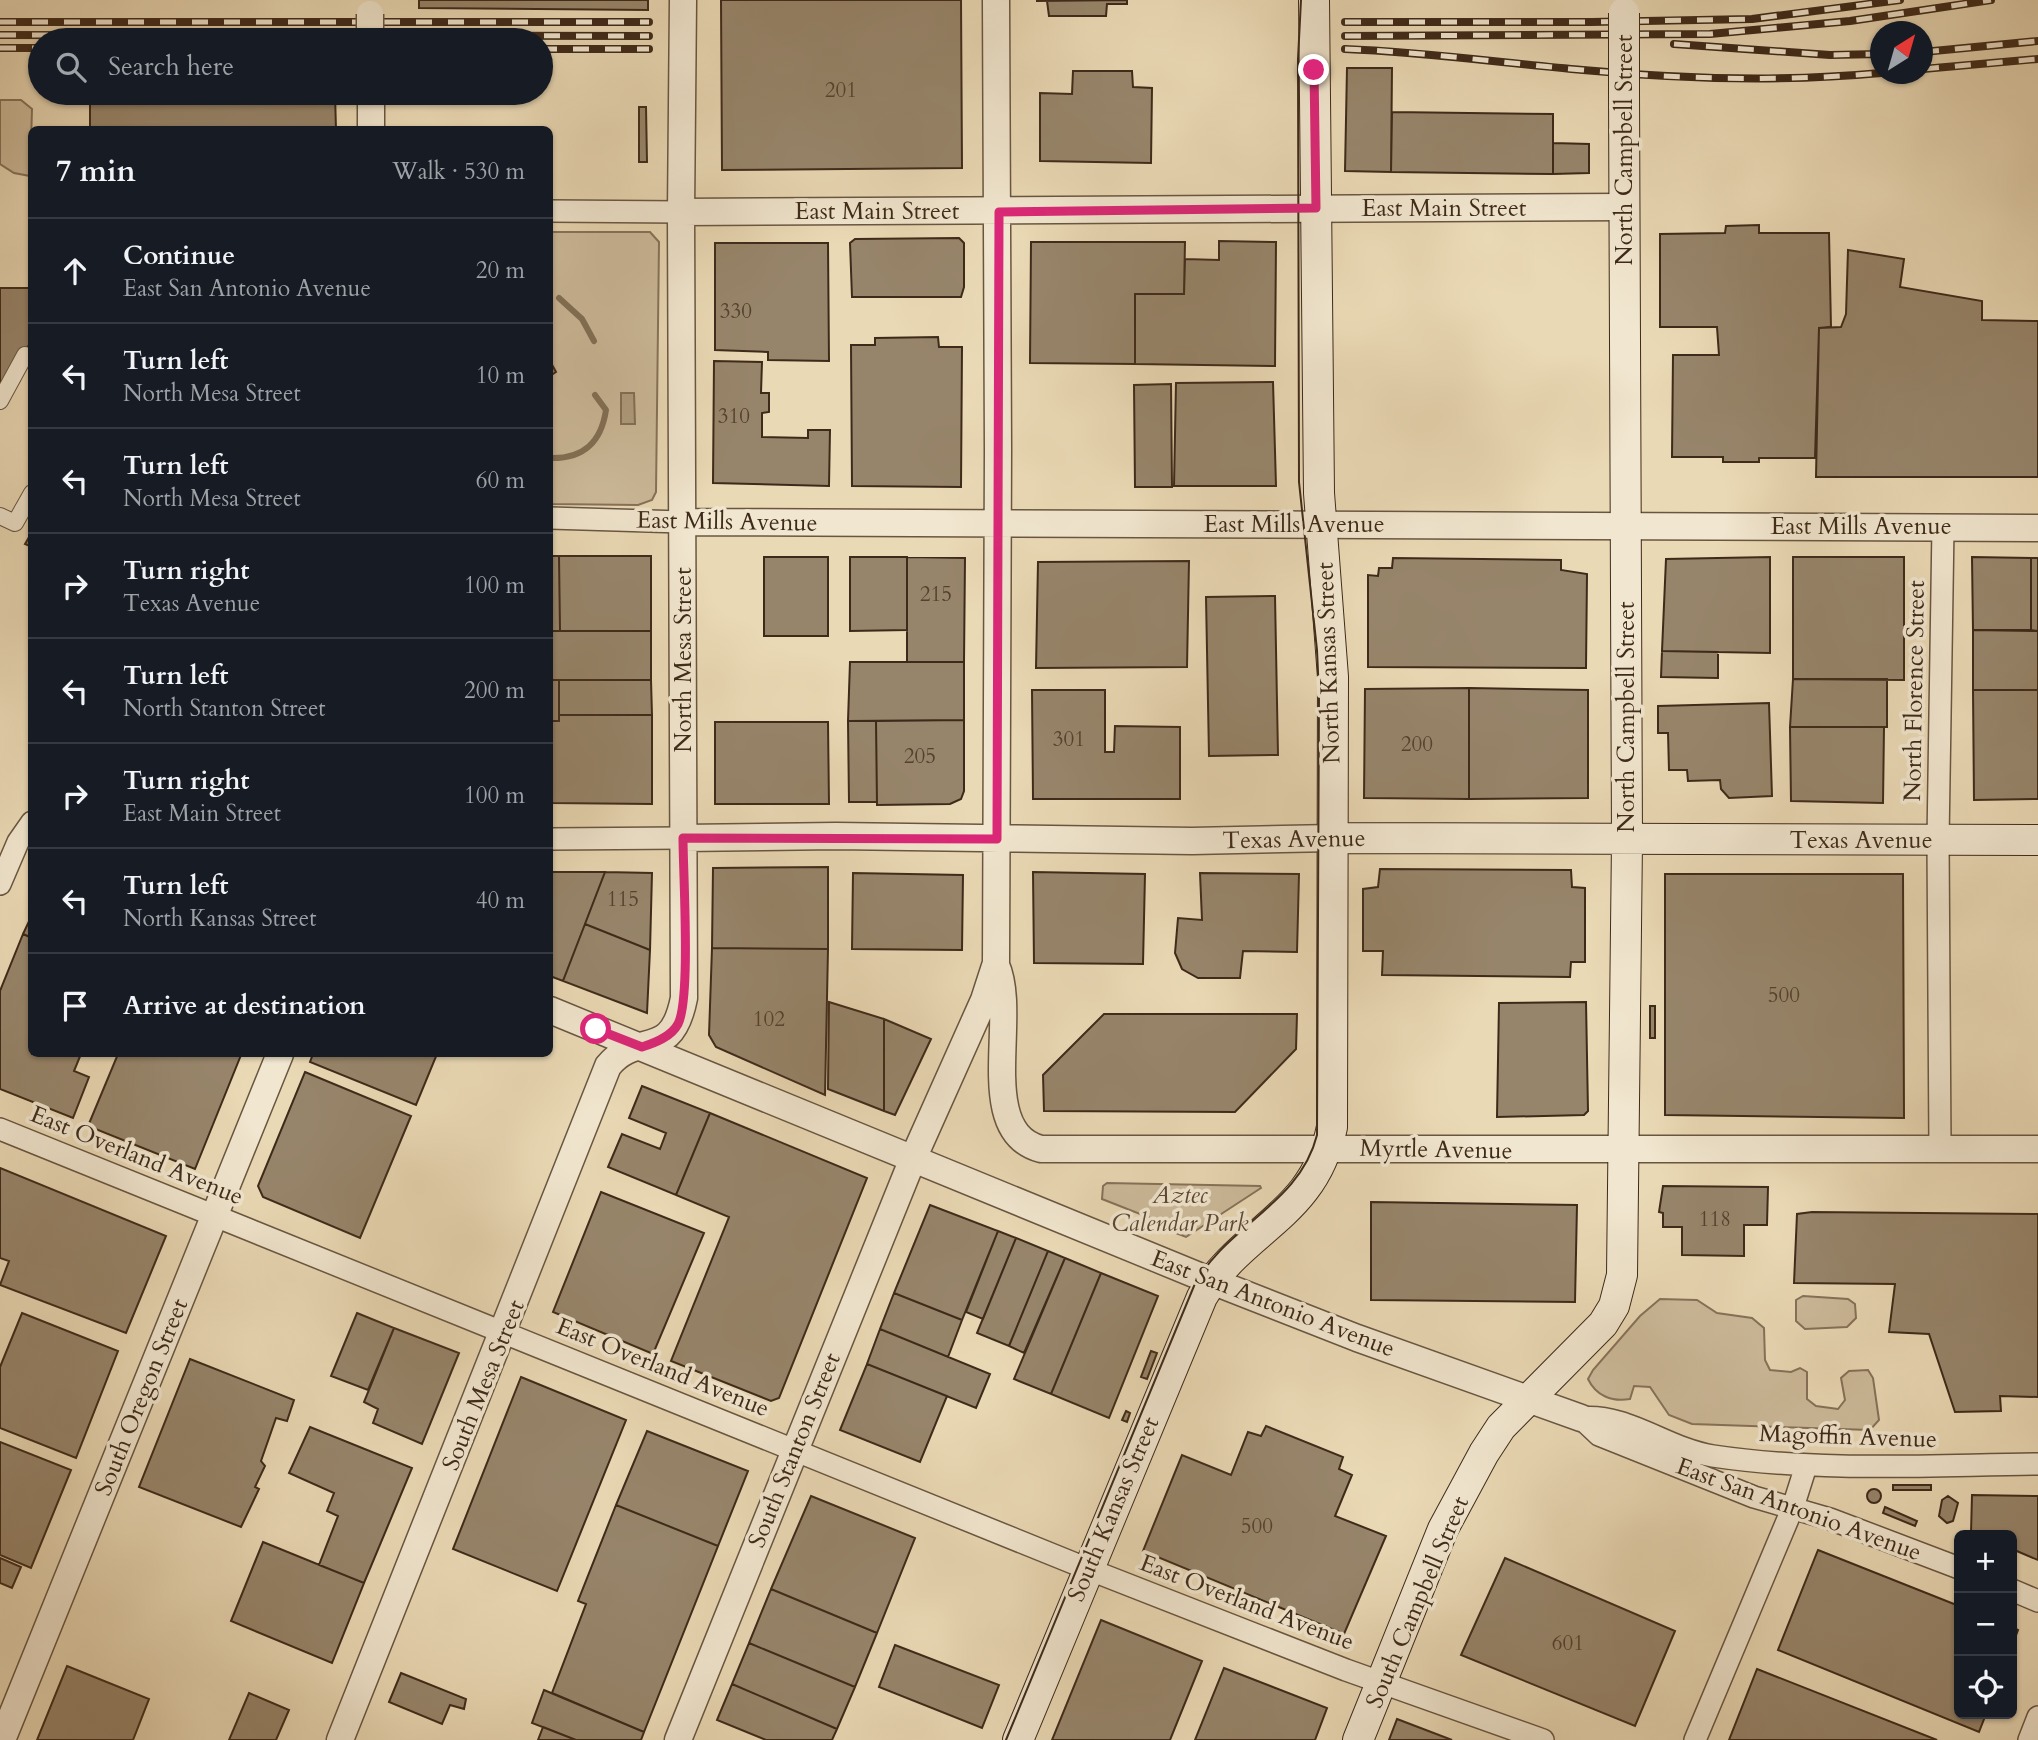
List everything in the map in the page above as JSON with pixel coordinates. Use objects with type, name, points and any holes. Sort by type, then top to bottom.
[{"type":"main road","name":"North Kansas Street","points":[[1212,1280],[1304,1193],[1319,1169],[1332,1127],[1332,651],[1322,524],[1315,347],[1314,0]]},
{"type":"main road","name":"North Campbell Street","points":[[1529,1399],[1603,1324],[1614,1306],[1622,1275],[1627,841],[1624,6]]},
{"type":"main road","name":"Texas Avenue","points":[[1333,838],[1627,841],[2038,840]]},
{"type":"main road","name":"South Kansas Street","points":[[1018,1740],[1197,1307],[1212,1280]]},
{"type":"main road","name":"South Campbell Street","points":[[1358,1740],[1443,1529],[1501,1427],[1529,1399]]},
{"type":"street","name":"North Mesa Street","points":[[642,1047],[668,1035],[680,1020],[684,998],[681,212],[684,0]]},
{"type":"street","points":[[996,0],[999,212],[996,963]]},
{"type":"street","points":[[370,7],[370,28]]},
{"type":"street","points":[[371,105],[371,126]]},
{"type":"street","name":"East Main Street","points":[[553,211],[999,212],[1624,207]]},
{"type":"street","points":[[0,401],[25,355],[28,357]]},
{"type":"street","points":[[0,516],[15,523],[28,500]]},
{"type":"street","name":"East Mills Avenue","points":[[553,518],[682,522],[1625,524],[2038,528]]},
{"type":"street","name":"North Florence Street","points":[[1940,1149],[1938,840],[1943,527]]},
{"type":"street","points":[[0,884],[18,842],[28,828]]},
{"type":"street","name":"Texas Avenue","points":[[553,839],[1192,841],[1333,838]]},
{"type":"street","name":"Myrtle Avenue","points":[[996,963],[1003,980],[1005,1008],[1004,1109],[1011,1130],[1021,1141],[1041,1149],[1328,1146],[1397,1151],[2038,1149]]},
{"type":"street","name":"South Stanton Street","points":[[678,1740],[912,1160],[984,1000],[996,963]]},
{"type":"street","name":"East San Antonio Avenue","points":[[553,1011],[912,1160],[1357,1338],[1581,1418],[1599,1435],[1754,1497],[1793,1507],[1954,1567]]},
{"type":"street","name":"South Mesa Street","points":[[340,1740],[505,1332],[608,1066],[622,1053],[642,1047]]},
{"type":"street","name":"South Oregon Street","points":[[2,1740],[279,1057]]},
{"type":"street","name":"East Overland Avenue","points":[[0,1129],[1088,1569],[1346,1670],[1543,1740]]},
{"type":"street","name":"Magoffin Avenue","points":[[1581,1418],[1601,1416],[1697,1453],[1806,1466],[2038,1464]]},
{"type":"street","points":[[1695,1740],[1793,1507],[1806,1466]]},
{"type":"street","points":[[2017,1592],[2038,1601]]},
{"type":"street","points":[[2029,1740],[2038,1717]]},
{"type":"green space","points":[[0,100],[21,100],[32,109],[31,126],[28,126],[28,176],[14,173],[0,164]]},
{"type":"green space","points":[[553,232],[650,232],[659,242],[656,492],[652,500],[638,505],[553,504]]},
{"type":"green space","name":"Aztec Calendar Park","points":[[1107,1183],[1261,1188],[1186,1237],[1162,1228],[1153,1219],[1102,1199],[1103,1186]]},
{"type":"green space","points":[[1803,1296],[1848,1299],[1855,1304],[1856,1318],[1847,1327],[1805,1329],[1796,1321],[1796,1300]]},
{"type":"green space","points":[[1660,1299],[1697,1300],[1717,1313],[1752,1318],[1764,1328],[1765,1360],[1770,1370],[1791,1372],[1800,1368],[1807,1372],[1807,1399],[1816,1406],[1838,1409],[1845,1400],[1841,1378],[1849,1371],[1868,1370],[1873,1378],[1879,1420],[1870,1430],[1692,1424],[1669,1415],[1650,1387],[1634,1386],[1630,1399],[1617,1400],[1600,1394],[1588,1379],[1593,1370],[1640,1316]]},
{"type":"shaded area","points":[[621,393],[634,393],[635,424],[621,424]]},
{"type":"building","points":[[419,0],[648,0],[648,10],[419,8]]},
{"type":"building","points":[[721,0],[961,0],[962,168],[722,170]]},
{"type":"building","points":[[1127,0],[1127,4],[1107,4],[1106,16],[1049,16],[1047,1],[1036,1]]},
{"type":"building","points":[[1347,68],[1392,68],[1391,172],[1345,171]]},
{"type":"building","points":[[1073,71],[1132,71],[1133,87],[1152,88],[1151,163],[1040,161],[1040,93],[1072,94]]},
{"type":"building","points":[[90,105],[335,105],[336,126],[90,126]]},
{"type":"building","points":[[639,107],[646,107],[647,162],[639,162]]},
{"type":"building","points":[[1392,112],[1553,114],[1553,174],[1391,172]]},
{"type":"building","points":[[1553,143],[1589,144],[1589,173],[1553,174]]},
{"type":"building","points":[[1759,225],[1759,233],[1829,233],[1831,327],[1819,328],[1815,458],[1759,458],[1759,462],[1723,462],[1723,457],[1672,457],[1673,355],[1719,355],[1717,327],[1660,327],[1660,234],[1725,233],[1726,226]]},
{"type":"building","points":[[959,238],[964,243],[964,287],[961,297],[852,297],[850,243],[855,239]]},
{"type":"building","points":[[1219,241],[1276,242],[1275,366],[1135,364],[1135,294],[1184,294],[1185,259],[1219,260]]},
{"type":"building","points":[[1031,242],[1185,242],[1184,294],[1135,294],[1135,364],[1030,363]]},
{"type":"building","points":[[715,243],[828,243],[829,361],[768,360],[768,352],[715,350]]},
{"type":"building","points":[[1848,250],[1904,259],[1900,287],[1982,301],[1982,320],[2038,321],[2038,477],[1816,477],[1819,328],[1841,327],[1846,314]]},
{"type":"building","points":[[0,288],[28,288],[28,347],[0,401]]},
{"type":"building","points":[[938,337],[939,347],[962,347],[961,487],[852,486],[851,345],[875,345],[875,338]]},
{"type":"building","points":[[714,361],[762,362],[761,393],[769,393],[769,412],[762,413],[762,437],[808,438],[808,430],[830,430],[829,486],[713,483]]},
{"type":"building","points":[[1273,382],[1276,486],[1174,486],[1176,383]]},
{"type":"building","points":[[1171,384],[1172,487],[1135,487],[1134,385]]},
{"type":"building","points":[[553,556],[559,556],[560,631],[553,631]]},
{"type":"building","points":[[559,556],[651,556],[651,631],[560,631]]},
{"type":"building","points":[[764,557],[828,557],[828,636],[764,636]]},
{"type":"building","points":[[850,557],[907,557],[907,630],[850,631]]},
{"type":"building","points":[[907,557],[965,558],[964,662],[907,662]]},
{"type":"building","points":[[1770,557],[1770,653],[1662,651],[1666,559]]},
{"type":"building","points":[[1793,557],[1904,557],[1904,680],[1793,679]]},
{"type":"building","points":[[1972,557],[2031,558],[2031,630],[1973,630]]},
{"type":"building","points":[[1393,558],[1561,560],[1561,570],[1587,574],[1586,668],[1368,667],[1368,575],[1378,576],[1379,568],[1392,568]]},
{"type":"building","points":[[2031,558],[2038,558],[2038,631],[2031,630]]},
{"type":"building","points":[[1189,561],[1187,667],[1036,668],[1038,562]]},
{"type":"building","points":[[1275,596],[1278,755],[1209,756],[1206,597]]},
{"type":"building","points":[[1973,630],[2038,631],[2038,690],[1973,690]]},
{"type":"building","points":[[553,631],[651,631],[651,680],[553,680]]},
{"type":"building","points":[[1662,651],[1718,652],[1718,678],[1661,677]]},
{"type":"building","points":[[850,662],[964,662],[964,720],[848,721]]},
{"type":"building","points":[[1793,679],[1887,679],[1887,727],[1790,727]]},
{"type":"building","points":[[553,680],[559,680],[559,721],[553,721]]},
{"type":"building","points":[[559,680],[651,680],[652,715],[559,715]]},
{"type":"building","points":[[1469,688],[1469,799],[1364,798],[1365,689]]},
{"type":"building","points":[[1469,688],[1588,690],[1588,798],[1469,799]]},
{"type":"building","points":[[1032,690],[1105,690],[1105,752],[1114,752],[1115,726],[1180,727],[1180,799],[1033,799]]},
{"type":"building","points":[[1973,690],[2038,690],[2038,799],[1974,800]]},
{"type":"building","points":[[1769,703],[1772,796],[1729,798],[1721,789],[1720,780],[1688,781],[1687,770],[1669,770],[1668,733],[1658,733],[1658,706]]},
{"type":"building","points":[[559,715],[652,715],[652,804],[553,803],[553,721],[559,721]]},
{"type":"building","points":[[964,720],[964,791],[961,799],[950,804],[877,805],[876,721]]},
{"type":"building","points":[[848,721],[876,721],[877,802],[849,802]]},
{"type":"building","points":[[715,722],[828,722],[829,804],[715,804]]},
{"type":"building","points":[[1790,727],[1884,727],[1883,803],[1791,801]]},
{"type":"building","points":[[828,867],[828,949],[712,948],[713,868]]},
{"type":"building","points":[[1380,869],[1571,870],[1572,887],[1585,888],[1585,962],[1571,962],[1570,977],[1382,975],[1383,951],[1363,951],[1363,889],[1378,887]]},
{"type":"building","points":[[553,872],[605,872],[563,981],[553,977]]},
{"type":"building","points":[[605,872],[652,873],[650,950],[585,924]]},
{"type":"building","points":[[1033,872],[1145,874],[1143,964],[1034,963]]},
{"type":"building","points":[[853,873],[963,875],[962,950],[852,949]]},
{"type":"building","points":[[1200,873],[1299,874],[1297,952],[1243,951],[1240,978],[1198,978],[1182,969],[1175,953],[1178,918],[1202,920]]},
{"type":"building","points":[[1665,874],[1903,874],[1904,1118],[1665,1115]]},
{"type":"building","points":[[28,923],[28,936],[23,934]]},
{"type":"building","points":[[585,924],[650,950],[647,1013],[563,981]]},
{"type":"building","points":[[23,934],[28,936],[28,1057],[80,1057],[74,1071],[89,1077],[73,1118],[0,1089],[0,991]]},
{"type":"building","points":[[712,948],[828,949],[825,1095],[716,1047],[709,1035]]},
{"type":"building","points":[[829,1002],[884,1019],[884,1111],[828,1089]]},
{"type":"building","points":[[1586,1002],[1588,1111],[1584,1115],[1497,1117],[1499,1003]]},
{"type":"building","points":[[1650,1006],[1655,1006],[1655,1038],[1650,1038]]},
{"type":"building","points":[[1104,1014],[1297,1014],[1296,1049],[1235,1112],[1044,1111],[1043,1075]]},
{"type":"building","points":[[884,1019],[931,1039],[895,1115],[884,1111]]},
{"type":"building","points":[[117,1057],[240,1057],[195,1169],[88,1126]]},
{"type":"building","points":[[312,1057],[436,1057],[416,1105],[310,1062]]},
{"type":"building","points":[[305,1072],[411,1116],[360,1238],[263,1197],[258,1186]]},
{"type":"building","points":[[642,1086],[710,1113],[676,1195],[608,1167],[622,1134],[660,1149],[666,1133],[629,1118]]},
{"type":"building","points":[[710,1113],[867,1178],[779,1398],[771,1401],[671,1361],[729,1217],[676,1195]]},
{"type":"building","points":[[0,1168],[166,1236],[126,1333],[0,1285],[9,1261],[0,1258]]},
{"type":"building","points":[[1663,1186],[1768,1187],[1767,1225],[1744,1225],[1744,1256],[1682,1255],[1682,1227],[1663,1227],[1663,1213],[1659,1212]]},
{"type":"building","points":[[601,1192],[704,1233],[653,1354],[553,1312]]},
{"type":"building","points":[[1371,1202],[1577,1205],[1575,1302],[1371,1300]]},
{"type":"building","points":[[930,1205],[998,1231],[962,1320],[894,1293]]},
{"type":"building","points":[[1797,1214],[2038,1214],[2038,1397],[2000,1396],[2001,1411],[1955,1412],[1929,1334],[1889,1332],[1895,1284],[1794,1283]]},
{"type":"building","points":[[998,1231],[1016,1238],[983,1319],[966,1312]]},
{"type":"building","points":[[1016,1238],[1048,1251],[1009,1346],[977,1333]]},
{"type":"building","points":[[1048,1251],[1065,1258],[1024,1353],[1009,1346]]},
{"type":"building","points":[[1065,1258],[1101,1273],[1051,1394],[1014,1379]]},
{"type":"building","points":[[1101,1273],[1158,1296],[1109,1418],[1051,1394]]},
{"type":"building","points":[[894,1293],[962,1320],[948,1357],[880,1329]]},
{"type":"building","points":[[22,1313],[118,1351],[76,1458],[0,1428],[0,1367]]},
{"type":"building","points":[[357,1313],[394,1328],[368,1390],[331,1376]]},
{"type":"building","points":[[394,1328],[459,1353],[422,1444],[373,1423],[378,1409],[364,1402]]},
{"type":"building","points":[[880,1329],[990,1374],[976,1408],[867,1364]]},
{"type":"building","points":[[1151,1351],[1157,1353],[1147,1379],[1141,1377]]},
{"type":"building","points":[[190,1359],[294,1400],[287,1421],[276,1418],[261,1461],[265,1466],[255,1487],[259,1489],[241,1527],[139,1487]]},
{"type":"building","points":[[867,1364],[947,1396],[920,1462],[840,1430]]},
{"type":"building","points":[[521,1377],[626,1420],[557,1591],[453,1549]]},
{"type":"building","points":[[1126,1411],[1130,1413],[1127,1422],[1122,1420]]},
{"type":"building","points":[[1266,1426],[1343,1457],[1339,1469],[1352,1475],[1335,1516],[1386,1536],[1344,1634],[1143,1551],[1182,1455],[1231,1475],[1248,1432],[1261,1436]]},
{"type":"building","points":[[310,1427],[412,1468],[364,1583],[319,1565],[338,1516],[327,1511],[334,1493],[289,1473]]},
{"type":"building","points":[[647,1431],[748,1471],[718,1546],[616,1505]]},
{"type":"building","points":[[0,1442],[71,1470],[31,1568],[0,1555]]},
{"type":"building","points":[[1893,1485],[1931,1485],[1931,1490],[1893,1490]]},
{"type":"building","points":[[1874,1489],[1879,1491],[1879,1501],[1874,1503],[1869,1501],[1867,1496],[1869,1491]]},
{"type":"building","points":[[1972,1495],[2038,1496],[2038,1560],[2017,1551],[2017,1530],[1971,1530]]},
{"type":"building","points":[[811,1496],[915,1538],[877,1633],[771,1589]]},
{"type":"building","points":[[1948,1496],[1958,1503],[1953,1521],[1947,1523],[1939,1516],[1942,1500]]},
{"type":"building","points":[[616,1505],[718,1546],[644,1732],[552,1693],[586,1604],[578,1601]]},
{"type":"building","points":[[1885,1507],[1917,1521],[1915,1526],[1883,1513]]},
{"type":"building","points":[[263,1542],[364,1583],[332,1663],[231,1621]]},
{"type":"building","points":[[1818,1550],[1954,1604],[1954,1719],[1984,1719],[1979,1732],[1778,1650]]},
{"type":"building","points":[[0,1558],[21,1567],[12,1588],[0,1583]]},
{"type":"building","points":[[1505,1558],[1675,1631],[1635,1726],[1461,1655]]},
{"type":"building","points":[[771,1589],[877,1633],[855,1687],[749,1643]]},
{"type":"building","points":[[1101,1620],[1202,1661],[1170,1740],[1052,1740]]},
{"type":"building","points":[[749,1643],[855,1687],[837,1729],[732,1684]]},
{"type":"building","points":[[895,1645],[999,1685],[982,1728],[879,1687]]},
{"type":"building","points":[[67,1666],[149,1699],[133,1740],[37,1740]]},
{"type":"building","points":[[1224,1668],[1327,1708],[1315,1740],[1195,1740]]},
{"type":"building","points":[[1757,1669],[1937,1740],[1729,1740]]},
{"type":"building","points":[[401,1673],[466,1699],[464,1709],[450,1705],[442,1724],[389,1702]]},
{"type":"building","points":[[732,1684],[837,1729],[832,1740],[766,1740],[717,1720]]},
{"type":"building","points":[[544,1690],[644,1732],[641,1740],[576,1740],[532,1723]]},
{"type":"building","points":[[249,1693],[289,1710],[276,1740],[229,1740]]},
{"type":"building","points":[[1397,1719],[1452,1740],[1389,1740]]},
{"type":"building","points":[[543,1727],[576,1740],[538,1740]]},
{"type":"waterway","points":[[559,298],[582,319],[594,341]]},
{"type":"waterway","points":[[553,458],[572,456],[595,440],[604,422],[606,410],[595,395]]},
{"type":"tram line","points":[[1006,1740],[1194,1286],[1207,1265],[1295,1179],[1308,1159],[1317,1135],[1319,694],[1317,650],[1299,482],[1298,59],[1301,0]]},
{"type":"railway","points":[[1345,22],[1752,19],[1900,0]]},
{"type":"railway","points":[[1345,36],[1710,34],[1850,21],[1991,0]]},
{"type":"railway","points":[[0,22],[649,22]]},
{"type":"railway","points":[[0,35],[28,35]]},
{"type":"railway","points":[[553,36],[649,36]]},
{"type":"railway","points":[[1933,51],[2038,41]]},
{"type":"railway","points":[[1674,44],[1830,55],[1870,54]]},
{"type":"railway","points":[[0,48],[28,48]]},
{"type":"railway","points":[[553,49],[649,49]]},
{"type":"railway","points":[[1345,49],[1695,77],[1807,78],[1870,74]]},
{"type":"railway","points":[[1933,68],[2038,59]]},
{"type":"route","points":[[596,1029],[642,1047],[668,1035],[680,1020],[684,998],[683,838],[836,836],[997,839],[999,212],[1316,208],[1314,70]]}]
